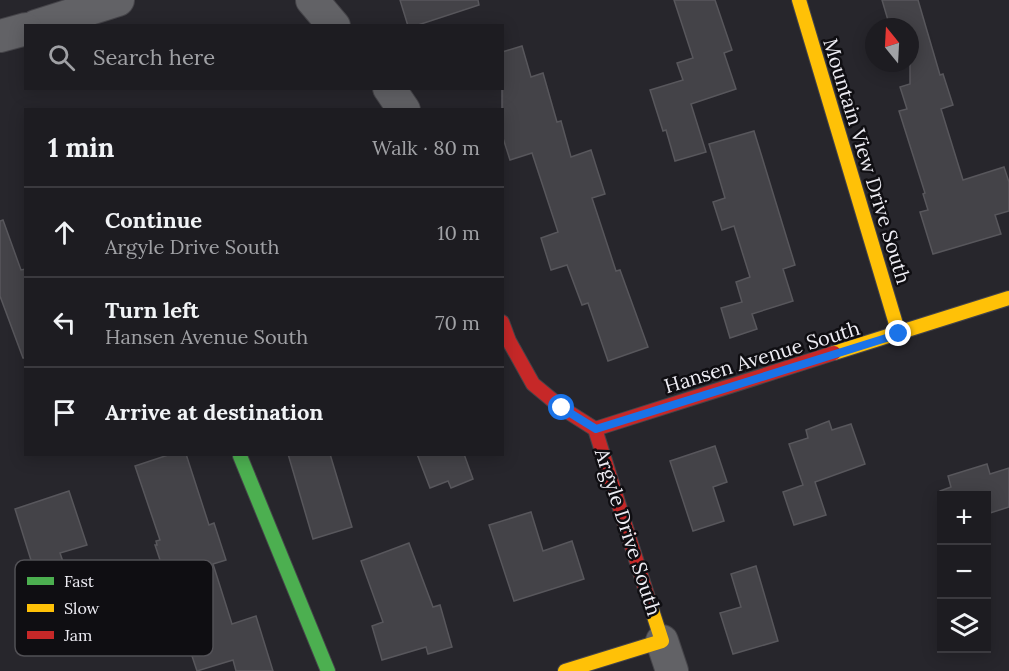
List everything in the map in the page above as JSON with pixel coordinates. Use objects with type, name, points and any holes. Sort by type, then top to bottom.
[{"type":"street","points":[[42,24],[118,0]]},
{"type":"street","points":[[312,0],[332,24]]},
{"type":"street","name":"Mountain View Drive South","points":[[799,0],[899,334]]},
{"type":"street","points":[[0,36],[24,30]]},
{"type":"street","points":[[390,90],[403,108]]},
{"type":"street","name":"Hansen Avenue South","points":[[596,429],[1009,298]]},
{"type":"street","name":"Argyle Drive South","points":[[504,327],[533,384],[562,408],[596,429],[672,671]]},
{"type":"street","points":[[240,456],[328,671]]},
{"type":"street","points":[[565,671],[662,641]]},
{"type":"building","points":[[400,0],[478,0],[479,5],[421,24],[407,24]]},
{"type":"building","points":[[674,0],[715,0],[732,50],[724,53],[736,89],[691,104],[706,152],[675,161],[666,130],[663,131],[650,90],[683,80],[677,63],[693,58]]},
{"type":"building","points":[[882,0],[918,0],[940,75],[943,74],[953,105],[941,109],[963,180],[1004,167],[1009,182],[1009,211],[995,215],[1001,234],[933,254],[920,212],[928,210],[923,194],[925,193],[899,111],[907,109],[900,87],[910,84],[910,72],[919,72],[919,18],[887,18]]},
{"type":"building","points":[[522,46],[531,77],[543,73],[557,122],[561,121],[571,157],[591,150],[605,194],[592,198],[616,271],[620,270],[648,347],[608,361],[588,303],[582,305],[567,265],[551,270],[541,238],[558,232],[532,153],[510,160],[504,141],[502,90],[504,90],[504,51]]},
{"type":"building","points":[[754,131],[795,265],[783,269],[793,301],[752,314],[757,329],[730,338],[721,308],[742,302],[736,282],[750,277],[734,226],[722,230],[713,202],[725,198],[709,144]]},
{"type":"building","points":[[3,220],[21,270],[24,269],[24,358],[0,296],[0,221]]},
{"type":"building","points":[[829,421],[832,430],[851,424],[865,464],[815,482],[826,515],[794,525],[783,492],[803,485],[789,444],[808,438],[806,430]]},
{"type":"building","points":[[715,446],[727,482],[713,487],[724,521],[693,531],[670,461]]},
{"type":"building","points":[[165,456],[187,456],[209,525],[214,523],[226,560],[213,564],[213,560],[160,560],[155,545],[157,545],[156,541],[160,540],[135,466]]},
{"type":"building","points":[[289,456],[331,456],[352,527],[313,539]]},
{"type":"building","points":[[418,456],[465,456],[473,479],[451,488],[448,481],[430,488]]},
{"type":"building","points":[[987,464],[990,474],[1009,468],[1009,507],[991,513],[991,491],[940,491],[951,487],[948,476]]},
{"type":"building","points":[[69,491],[87,545],[60,553],[62,560],[31,560],[15,509]]},
{"type":"building","points":[[531,512],[543,551],[572,541],[584,579],[514,601],[489,525]]},
{"type":"building","points":[[409,543],[433,607],[440,605],[452,647],[428,654],[426,647],[382,660],[372,626],[383,622],[361,561]]},
{"type":"building","points":[[213,564],[232,624],[256,616],[273,671],[236,671],[233,660],[197,671],[192,656],[213,656]]},
{"type":"building","points":[[756,566],[778,641],[733,654],[720,613],[741,607],[731,574]]},
{"type":"traffic: fast","points":[[240,456],[328,671]]},
{"type":"traffic: slow","points":[[799,0],[899,334]]},
{"type":"traffic: slow","points":[[834,353],[1009,298]]},
{"type":"traffic: slow","points":[[565,671],[662,641],[650,604]]},
{"type":"traffic: jam","points":[[504,327],[533,384],[562,408],[595,429],[650,604]]},
{"type":"traffic: jam","points":[[595,429],[834,353]]},
{"type":"route","points":[[562,408],[596,429],[899,334]]}]
